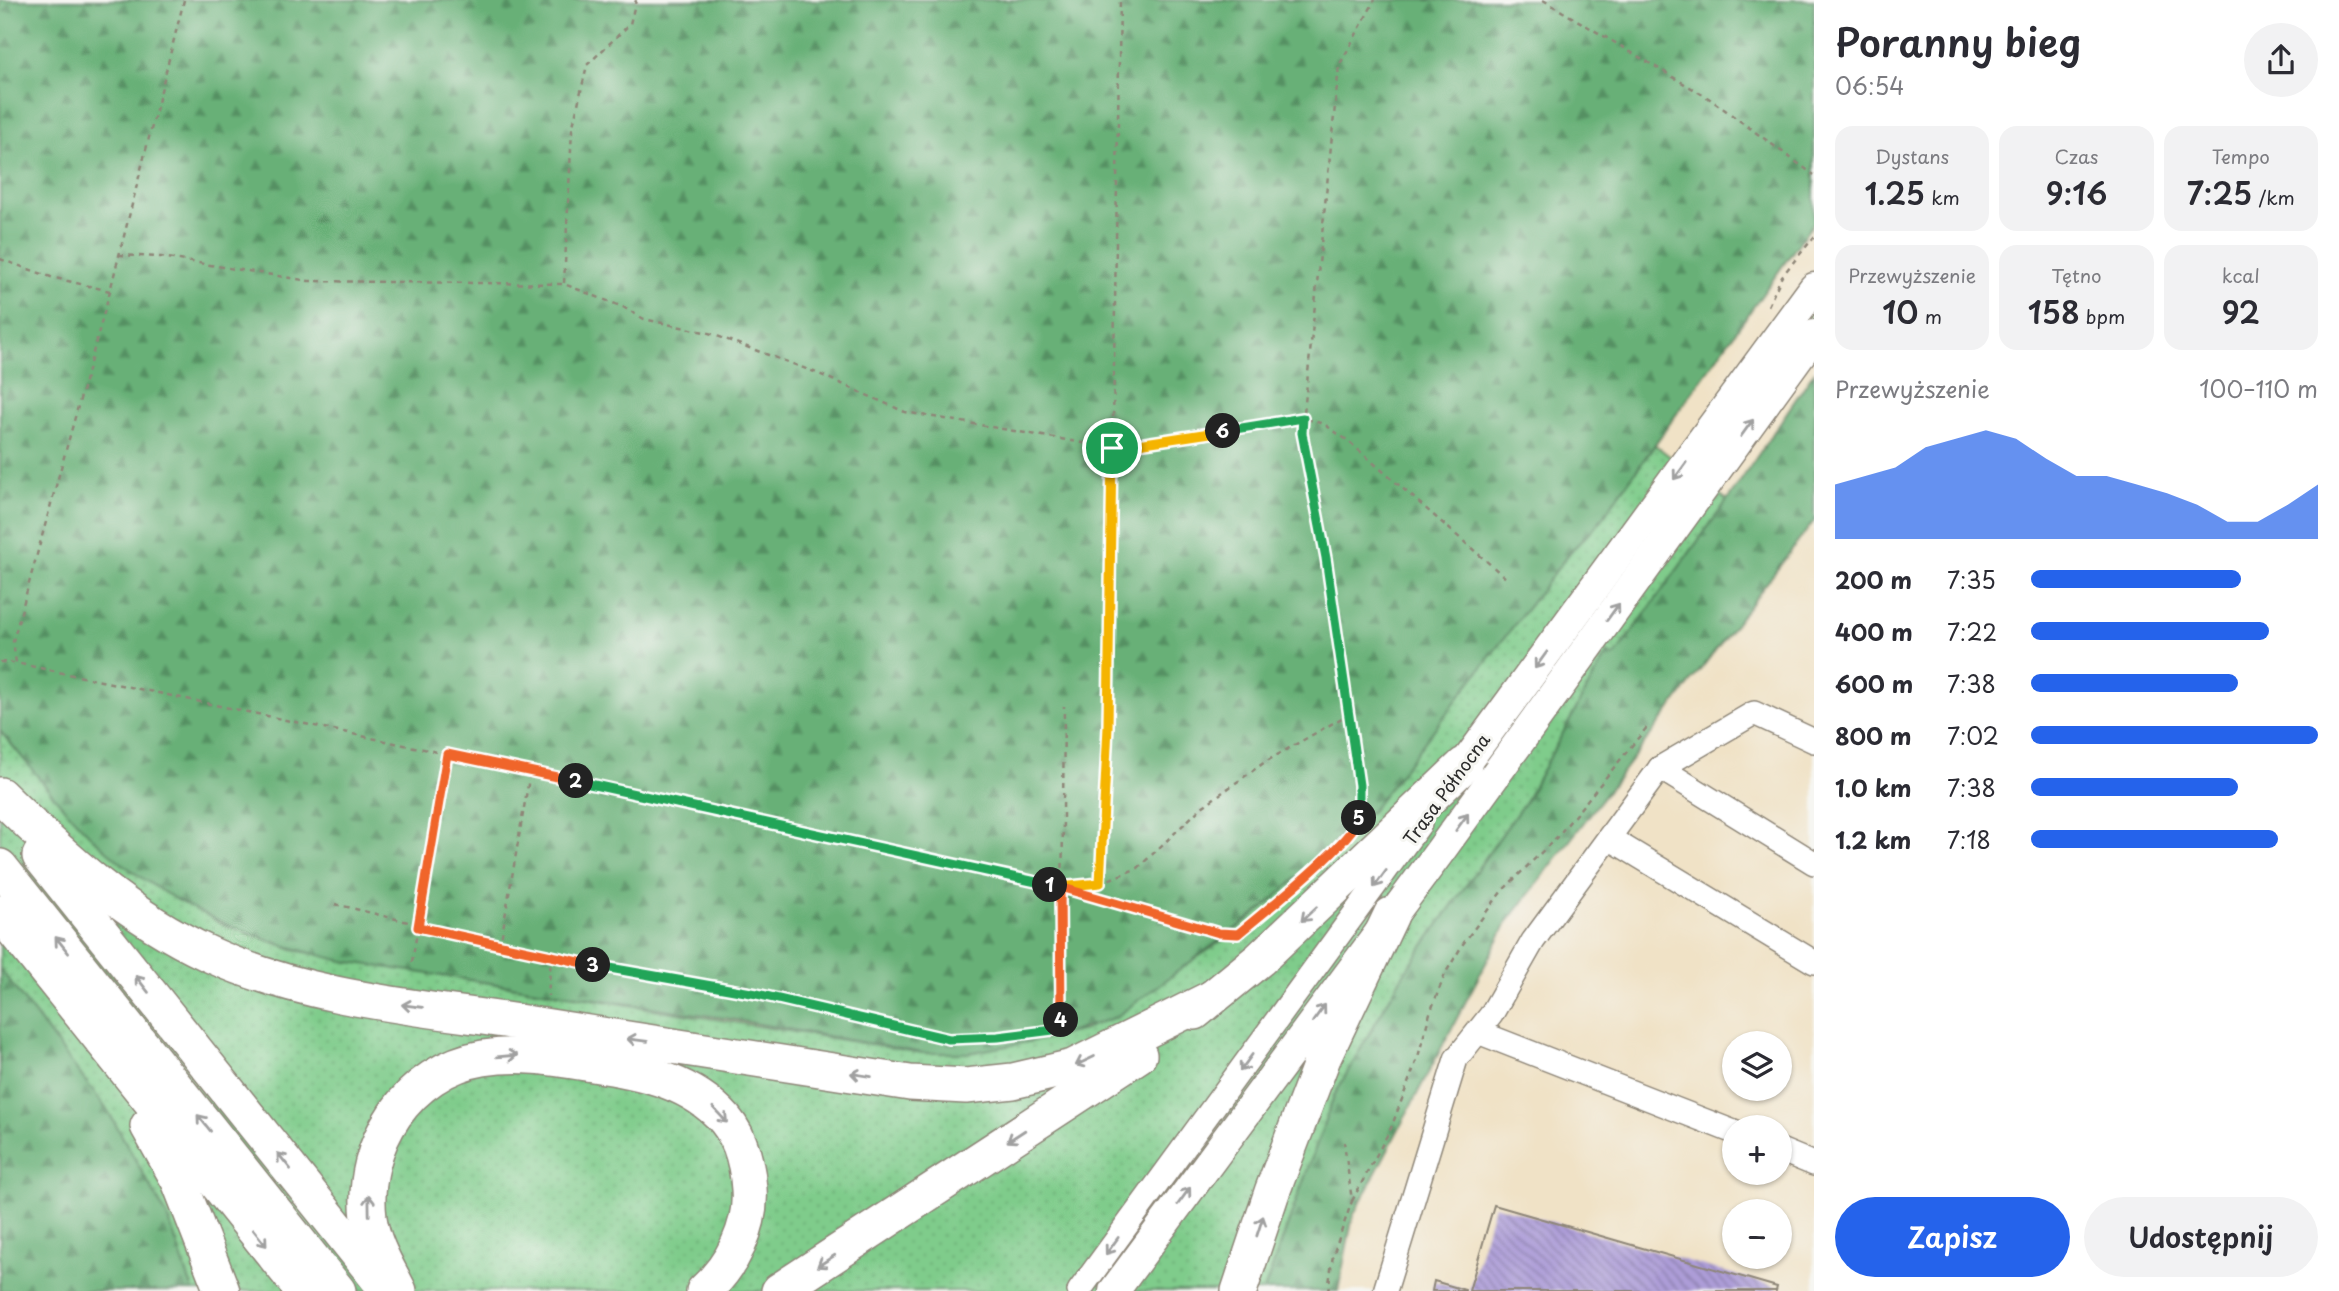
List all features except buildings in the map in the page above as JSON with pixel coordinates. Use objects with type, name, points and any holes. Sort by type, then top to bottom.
[{"type":"highway","points":[[779,1291],[1140,1054],[1260,959],[1339,887],[1382,841],[1464,765]]},
{"type":"highway","points":[[0,795],[64,857],[150,922],[209,954],[264,975],[359,999],[910,1083],[967,1086],[1013,1081],[1073,1067],[1212,998]]},
{"type":"highway","points":[[0,805],[388,1291]]},
{"type":"highway","points":[[0,867],[338,1291]]},
{"type":"highway","points":[[0,913],[303,1291]]},
{"type":"highway","points":[[1239,1291],[1272,1192],[1323,1058],[1391,915]]},
{"type":"highway","points":[[94,1032],[180,1181],[222,1291]]},
{"type":"highway","points":[[399,1291],[375,1244],[369,1217],[369,1180],[376,1147],[389,1121],[411,1094],[440,1073],[480,1058],[530,1054],[635,1071],[679,1085],[711,1106],[736,1134],[747,1163],[750,1204],[733,1255],[717,1280],[704,1291]]},
{"type":"main road","name":"Trasa Północna","points":[[1464,765],[1814,288]]},
{"type":"main road","name":"Trasa Północna","points":[[1114,1291],[1814,335]]},
{"type":"street","points":[[1385,1291],[1456,1059],[1491,1014],[1533,941],[1660,768],[1754,713],[1814,741]]},
{"type":"street","name":"Trasa Północna","points":[[1079,1291],[1464,765]]},
{"type":"street","points":[[1660,768],[1814,863]]},
{"type":"street","points":[[1609,838],[1814,962]]},
{"type":"street","points":[[1478,1032],[1722,1127]]},
{"type":"street","points":[[1792,1155],[1814,1164]]},
{"type":"path","points":[[16,663],[13,641],[110,291],[184,0]]},
{"type":"path","points":[[564,284],[572,130],[586,65],[630,24],[636,0]]},
{"type":"path","points":[[1100,883],[1108,727],[1120,0]]},
{"type":"path","points":[[0,662],[16,663],[530,771],[1060,887],[1219,933],[1238,934],[1289,892],[1358,821],[1359,785],[1326,558],[1302,433],[1339,66],[1375,0]]},
{"type":"path","points":[[1543,0],[1710,99],[1814,175]]},
{"type":"path","points":[[1768,306],[1782,276],[1814,237]]},
{"type":"path","points":[[119,255],[161,257],[309,281],[564,284],[624,307],[644,318],[709,333],[745,346],[905,412],[1112,448],[1303,418],[1324,424],[1347,440],[1507,579]]},
{"type":"path","points":[[0,259],[51,277],[110,291]]},
{"type":"path","points":[[335,904],[500,946],[757,994],[949,1039],[998,1037],[1061,1029],[1060,887],[1064,706]]},
{"type":"path","points":[[1060,887],[1100,883],[1138,868],[1202,807],[1265,762],[1347,715]]},
{"type":"path","points":[[1328,1291],[1333,1255],[1352,1202],[1391,1128],[1418,1058],[1441,984],[1463,944],[1500,892],[1557,837],[1648,726]]},
{"type":"path","points":[[412,962],[447,754]]},
{"type":"path","points":[[500,946],[530,771]]},
{"type":"path","points":[[548,996],[551,957]]},
{"type":"path","points":[[1344,1142],[1352,1202]]},
{"type":"green space","points":[[0,0],[1814,0],[1814,222],[1597,525],[1571,551],[1370,813],[1365,810],[1318,859],[1266,906],[1116,1017],[1060,1036],[968,1053],[923,1053],[730,1019],[343,961],[279,944],[218,921],[160,890],[107,851],[65,809],[0,731]]},
{"type":"green space","points":[[1814,301],[1814,320],[1699,479],[1727,501],[1614,657],[1607,653],[1526,800],[1401,978],[1334,1096],[1264,1291],[193,1291],[168,1218],[108,1111],[0,969],[0,731],[96,841],[219,923],[298,951],[923,1053],[968,1053],[1085,1030],[1212,948],[1266,906],[1318,859],[1365,809],[1369,813],[1571,551],[1597,525],[1655,445],[1689,471]]},
{"type":"green space","points":[[1814,372],[1814,521],[1507,923],[1353,1216],[1338,1291],[1264,1291],[1334,1096],[1401,978],[1526,800],[1607,653],[1614,657],[1727,501]]},
{"type":"green space","points":[[0,969],[108,1111],[168,1218],[193,1291],[0,1291]]},
{"type":"route","points":[[1112,448],[1108,727],[1100,883],[1060,887],[447,754],[418,927],[551,957],[757,994],[949,1039],[998,1037],[1061,1029],[1060,887],[1219,933],[1238,934],[1289,892],[1358,821],[1359,785],[1332,615],[1326,558],[1302,433],[1303,418],[1112,448]]}]
